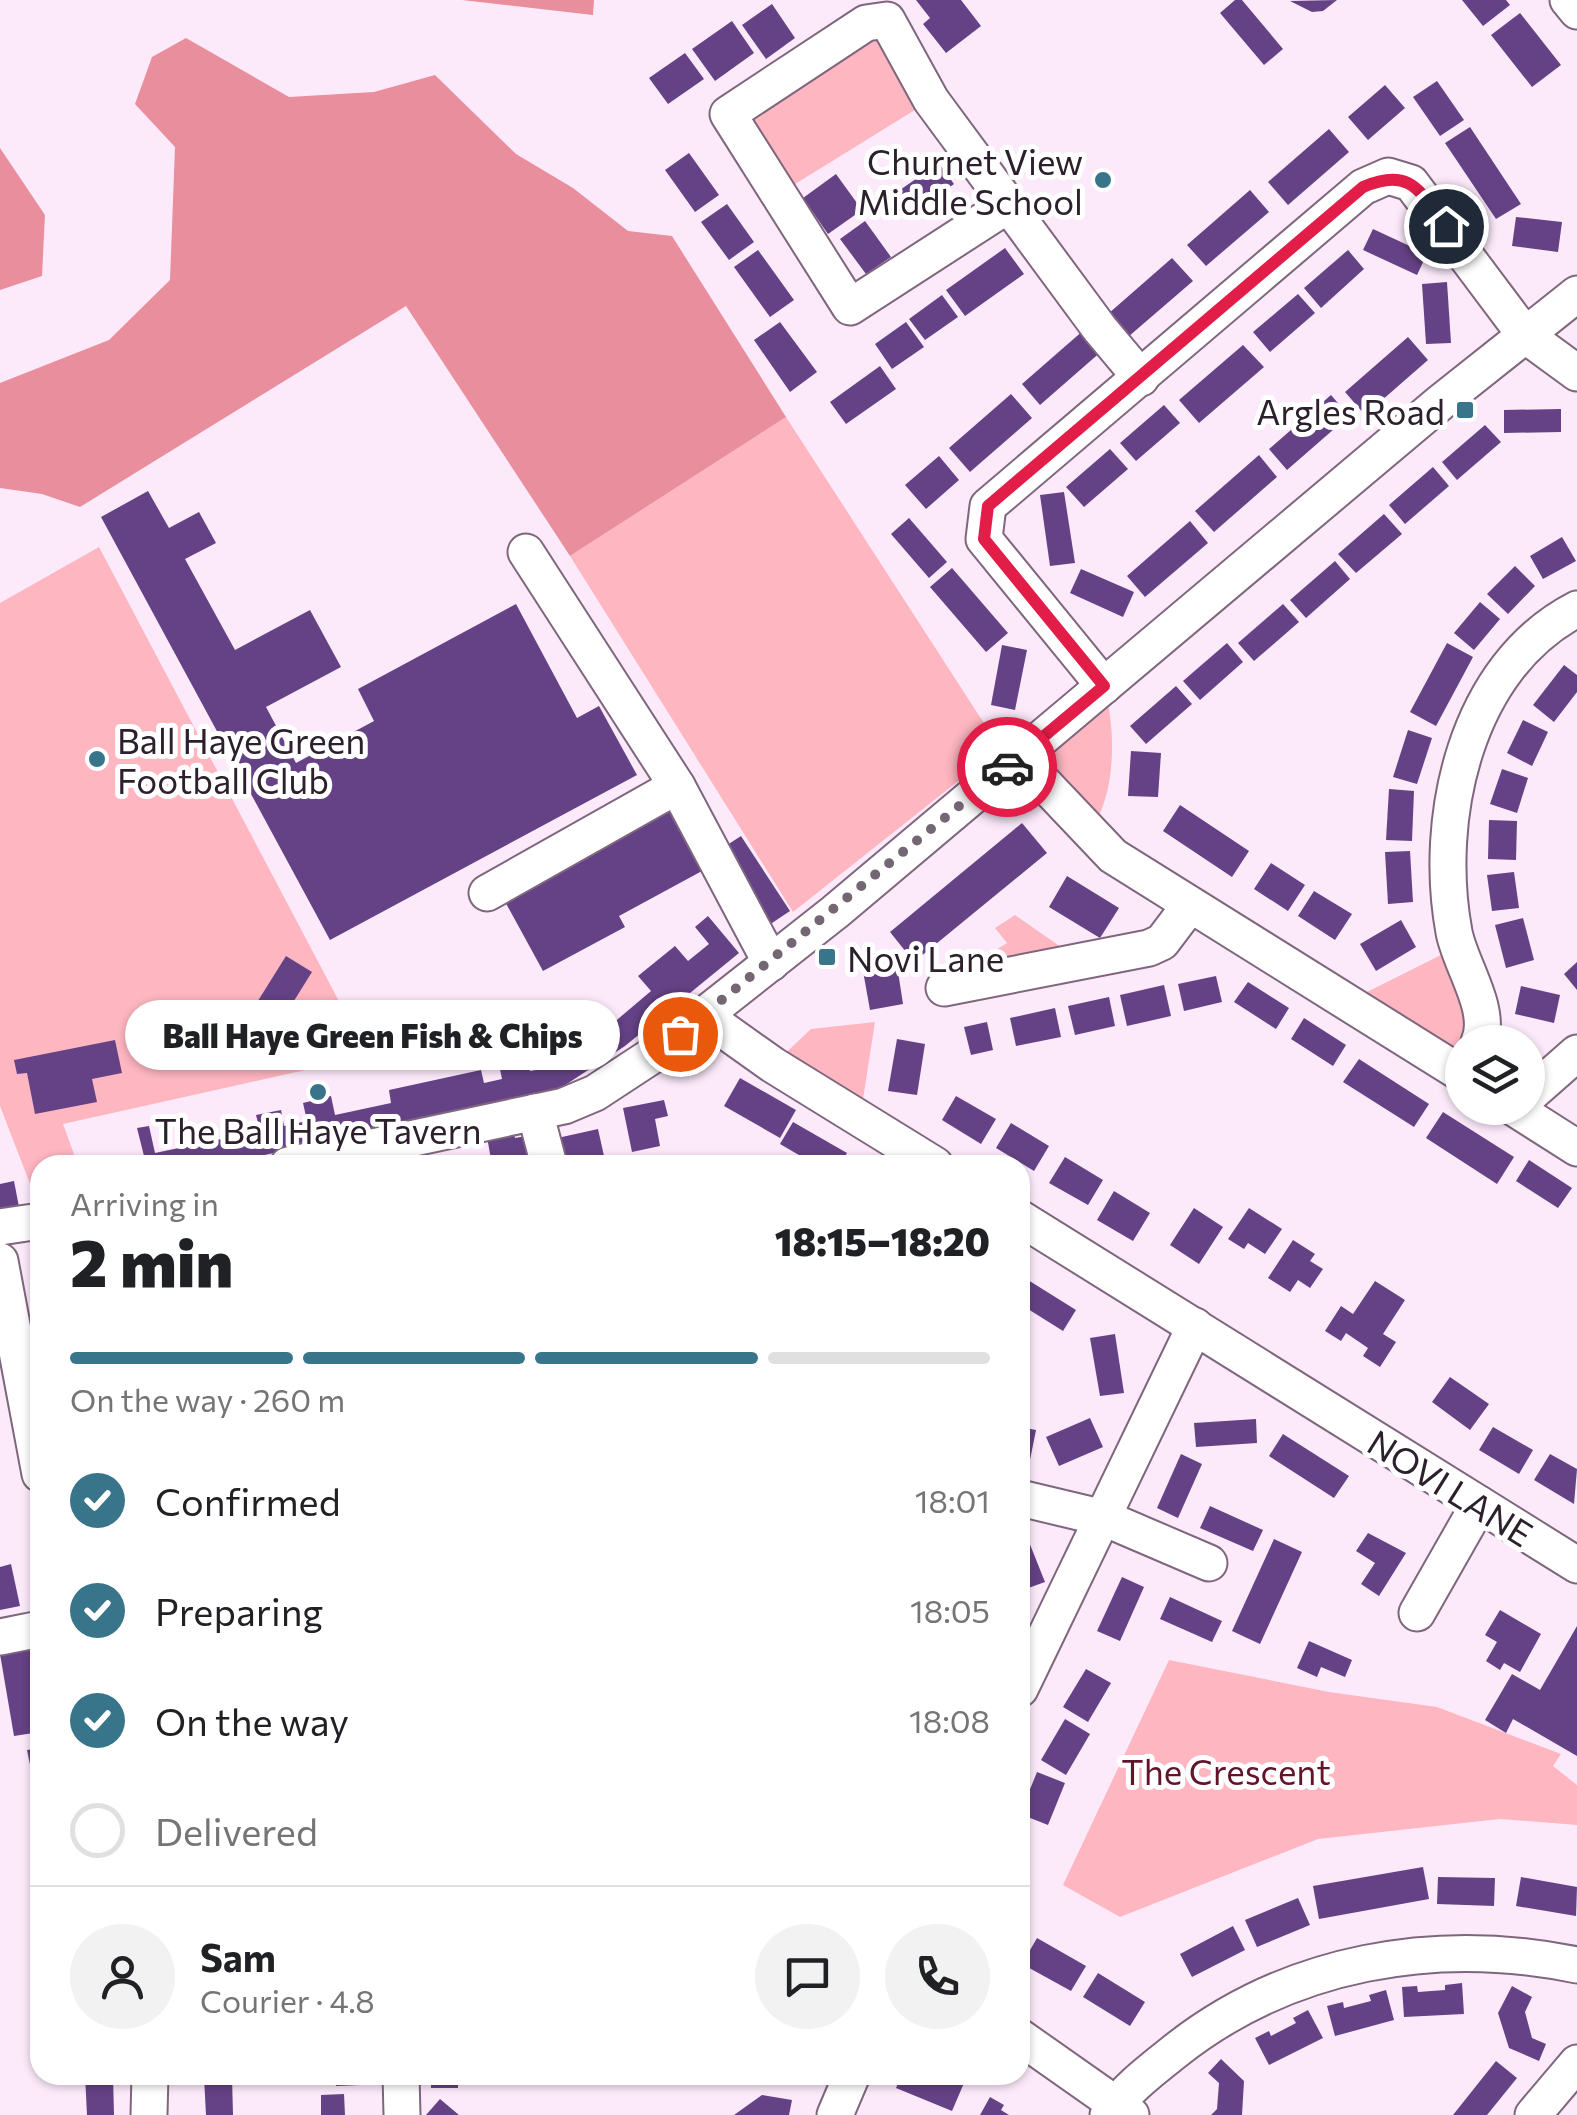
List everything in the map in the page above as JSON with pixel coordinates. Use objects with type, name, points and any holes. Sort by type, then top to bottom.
[{"type":"street","points":[[1008,204],[850,307],[728,114],[886,10],[931,100],[1008,204],[1100,330],[1141,378]]},
{"type":"street","points":[[1104,686],[984,539],[983,521],[988,506],[1363,187],[1388,176],[1411,183],[1525,335],[1577,372]]},
{"type":"street","points":[[335,1155],[536,1112],[595,1094],[771,963],[1577,294]]},
{"type":"street","points":[[526,552],[677,786],[771,963]]},
{"type":"street","points":[[1481,1025],[1454,934],[1446,843],[1460,767],[1475,723],[1508,670],[1556,620],[1577,609]]},
{"type":"street","points":[[1019,757],[1113,856],[1445,1063]]},
{"type":"street","points":[[487,894],[677,786]]},
{"type":"street","points":[[944,988],[1149,948],[1162,942],[1190,905]]},
{"type":"street","points":[[704,1016],[774,1065],[919,1155]]},
{"type":"street","points":[[1545,1081],[1577,1054]]},
{"type":"street","points":[[536,1112],[547,1155]]},
{"type":"street","points":[[1541,1125],[1577,1148]]},
{"type":"street","points":[[0,1227],[30,1222]]},
{"type":"street","name":"NOVI LANE","points":[[1030,1224],[1577,1565]]},
{"type":"street","points":[[0,1261],[30,1421]]},
{"type":"street","points":[[1030,1669],[1195,1326]]},
{"type":"street","points":[[1030,1500],[1104,1518],[1209,1564]]},
{"type":"street","points":[[1417,1613],[1479,1504]]},
{"type":"street","points":[[0,1637],[30,1631]]},
{"type":"street","points":[[1030,2045],[1118,2111],[1212,2021],[1302,1978],[1372,1961],[1455,1951],[1518,1953],[1577,1965]]},
{"type":"street","points":[[1554,2106],[1577,2063]]},
{"type":"street","points":[[149,2115],[150,2085]]},
{"type":"street","points":[[401,2085],[402,2115]]},
{"type":"street","points":[[835,2115],[848,2085]]},
{"type":"green space","points":[[866,23],[931,100],[779,194],[728,114]]},
{"type":"green space","points":[[786,417],[1000,748],[793,912],[570,556]]},
{"type":"green space","name":"Ball Haye Green Football Club","points":[[99,547],[368,1056],[63,1124],[74,1155],[30,1155],[30,1184],[0,1106],[0,603]]},
{"type":"green space","points":[[1104,686],[1111,722],[1112,761],[1105,799],[1090,831],[1019,757]]},
{"type":"green space","points":[[1015,915],[1084,963],[994,965],[983,958],[1007,943],[995,928]]},
{"type":"green space","points":[[1443,954],[1477,1002],[1468,1025],[1445,1025],[1445,1063],[1347,1002]]},
{"type":"green space","points":[[875,1022],[860,1118],[773,1065],[811,1029]]},
{"type":"green space","name":"The Crescent","points":[[1169,1660],[1329,1692],[1437,1707],[1561,1754],[1553,1766],[1577,1785],[1577,1825],[1500,1819],[1318,1839],[1120,1917],[1063,1885]]},
{"type":"shaded area","points":[[462,0],[594,0],[593,15]]},
{"type":"shaded area","points":[[186,38],[289,97],[374,92],[435,75],[516,154],[573,188],[628,231],[672,236],[786,417],[570,556],[406,306],[80,507],[42,494],[0,488],[0,383],[109,340],[170,280],[175,147],[135,104],[152,57]]},
{"type":"shaded area","points":[[0,148],[45,215],[42,276],[0,290]]},
{"type":"building","points":[[916,0],[961,0],[981,26],[946,53],[923,24],[930,18]]},
{"type":"building","points":[[1235,0],[1242,0],[1283,49],[1264,65],[1220,13]]},
{"type":"building","points":[[1337,0],[1323,11],[1312,12],[1290,1]]},
{"type":"building","points":[[1462,0],[1506,0],[1510,5],[1483,26]]},
{"type":"building","points":[[772,4],[795,38],[766,59],[742,25]]},
{"type":"building","points":[[1520,13],[1561,65],[1532,87],[1491,35]]},
{"type":"building","points":[[732,21],[754,53],[715,81],[692,49]]},
{"type":"building","points":[[685,53],[704,79],[668,104],[649,78]]},
{"type":"building","points":[[1437,81],[1464,120],[1440,136],[1413,97]]},
{"type":"building","points":[[1385,85],[1405,108],[1368,140],[1348,117]]},
{"type":"building","points":[[1470,127],[1521,204],[1496,219],[1445,143]]},
{"type":"building","points":[[1329,129],[1349,152],[1288,205],[1268,182]]},
{"type":"building","points":[[689,153],[719,195],[695,212],[665,170]]},
{"type":"building","points":[[939,163],[954,184],[913,214],[897,192]]},
{"type":"building","points":[[836,174],[862,210],[828,234],[803,198]]},
{"type":"building","points":[[1250,190],[1269,212],[1206,266],[1187,245]]},
{"type":"building","points":[[727,204],[754,242],[729,260],[701,222]]},
{"type":"building","points":[[1516,217],[1562,222],[1558,252],[1512,246]]},
{"type":"building","points":[[865,221],[891,257],[866,274],[840,239]]},
{"type":"building","points":[[1373,229],[1427,254],[1417,275],[1363,250]]},
{"type":"building","points":[[1005,248],[1024,274],[965,316],[946,290]]},
{"type":"building","points":[[758,250],[794,300],[770,317],[734,267]]},
{"type":"building","points":[[1348,250],[1364,269],[1321,308],[1304,288]]},
{"type":"building","points":[[1172,258],[1193,281],[1128,337],[1108,314]]},
{"type":"building","points":[[1447,282],[1451,343],[1426,344],[1422,284]]},
{"type":"building","points":[[1298,294],[1315,313],[1270,352],[1253,332]]},
{"type":"building","points":[[942,295],[958,317],[925,340],[909,319]]},
{"type":"building","points":[[780,322],[817,372],[790,392],[754,340]]},
{"type":"building","points":[[906,322],[924,347],[892,369],[875,344]]},
{"type":"building","points":[[1085,329],[1103,350],[1040,405],[1022,384]]},
{"type":"building","points":[[1408,337],[1428,360],[1365,415],[1345,392]]},
{"type":"building","points":[[1243,345],[1264,367],[1199,423],[1179,400]]},
{"type":"building","points":[[880,366],[896,389],[846,424],[830,402]]},
{"type":"building","points":[[1011,394],[1032,418],[970,472],[949,448]]},
{"type":"building","points":[[1331,395],[1349,416],[1287,470],[1269,449]]},
{"type":"building","points":[[1164,405],[1180,423],[1136,461],[1120,443]]},
{"type":"building","points":[[1561,409],[1561,432],[1504,433],[1504,410]]},
{"type":"building","points":[[1485,425],[1501,442],[1457,480],[1442,462]]},
{"type":"building","points":[[1110,449],[1128,469],[1084,507],[1066,487]]},
{"type":"building","points":[[1259,455],[1277,477],[1214,532],[1195,511]]},
{"type":"building","points":[[939,456],[959,480],[926,509],[905,485]]},
{"type":"building","points":[[1433,467],[1449,486],[1405,524],[1389,505]]},
{"type":"building","points":[[148,491],[169,528],[199,512],[216,543],[185,559],[235,650],[310,610],[341,667],[266,707],[296,763],[374,721],[358,689],[516,604],[577,718],[599,706],[637,775],[330,940],[101,517]]},
{"type":"building","points":[[1064,492],[1075,563],[1050,566],[1040,495]]},
{"type":"building","points":[[1384,514],[1402,534],[1356,573],[1338,554]]},
{"type":"building","points":[[909,518],[947,562],[929,578],[891,534]]},
{"type":"building","points":[[1190,521],[1208,543],[1145,597],[1127,576]]},
{"type":"building","points":[[1562,537],[1576,561],[1543,579],[1530,556]]},
{"type":"building","points":[[1335,561],[1350,579],[1306,618],[1290,600]]},
{"type":"building","points":[[1515,566],[1535,586],[1508,614],[1487,594]]},
{"type":"building","points":[[952,568],[1008,633],[986,652],[930,587]]},
{"type":"building","points":[[1081,569],[1134,592],[1123,617],[1070,593]]},
{"type":"building","points":[[1480,602],[1500,619],[1474,650],[1454,633]]},
{"type":"building","points":[[1283,604],[1299,622],[1254,661],[1238,643]]},
{"type":"building","points":[[1227,643],[1243,662],[1200,700],[1183,681]]},
{"type":"building","points":[[1447,643],[1473,657],[1436,726],[1410,712]]},
{"type":"building","points":[[1002,645],[1027,650],[1015,710],[991,705]]},
{"type":"building","points":[[1564,665],[1577,675],[1577,692],[1554,722],[1533,705]]},
{"type":"building","points":[[1176,686],[1192,704],[1146,744],[1130,726]]},
{"type":"building","points":[[1523,720],[1548,732],[1532,766],[1507,753]]},
{"type":"building","points":[[1408,730],[1432,738],[1417,784],[1393,777]]},
{"type":"building","points":[[1131,751],[1161,753],[1158,797],[1128,796]]},
{"type":"building","points":[[1502,769],[1528,778],[1517,813],[1490,804]]},
{"type":"building","points":[[1389,789],[1414,791],[1412,841],[1386,840]]},
{"type":"building","points":[[1180,805],[1249,851],[1232,877],[1163,831]]},
{"type":"building","points":[[667,808],[702,871],[619,916],[625,927],[543,971],[502,896]]},
{"type":"building","points":[[1489,820],[1517,821],[1516,860],[1488,859]]},
{"type":"building","points":[[1022,823],[1047,853],[914,962],[890,932]]},
{"type":"building","points":[[741,836],[790,911],[766,927],[721,849]]},
{"type":"building","points":[[1410,851],[1413,902],[1388,904],[1385,852]]},
{"type":"building","points":[[1271,863],[1305,885],[1288,911],[1254,889]]},
{"type":"building","points":[[1514,872],[1519,908],[1492,911],[1487,875]]},
{"type":"building","points":[[1067,876],[1119,908],[1100,938],[1049,907]]},
{"type":"building","points":[[1314,891],[1352,914],[1335,940],[1298,916]]},
{"type":"building","points":[[708,916],[739,953],[625,1046],[553,1093],[265,1155],[144,1155],[137,1128],[149,1126],[155,1153],[260,1131],[256,1115],[281,1110],[284,1126],[307,1121],[303,1103],[331,1096],[335,1115],[391,1103],[389,1090],[481,1070],[484,1083],[502,1079],[497,1055],[525,1049],[530,1071],[547,1068],[553,1064],[544,1050],[596,1017],[605,1030],[651,991],[638,976],[675,946],[688,961],[709,944],[695,927]]},
{"type":"building","points":[[1523,918],[1534,960],[1506,968],[1495,925]]},
{"type":"building","points":[[1401,920],[1416,947],[1376,971],[1360,944]]},
{"type":"building","points":[[286,956],[312,972],[282,1020],[256,1004]]},
{"type":"building","points":[[1577,962],[1577,990],[1564,974]]},
{"type":"building","points":[[897,965],[903,1004],[870,1010],[863,971]]},
{"type":"building","points":[[1216,976],[1222,1002],[1184,1011],[1178,984]]},
{"type":"building","points":[[1248,982],[1289,1008],[1276,1029],[1234,1002]]},
{"type":"building","points":[[1164,985],[1171,1016],[1127,1026],[1120,995]]},
{"type":"building","points":[[1521,986],[1560,995],[1554,1023],[1515,1014]]},
{"type":"building","points":[[1109,997],[1115,1026],[1075,1035],[1068,1006]]},
{"type":"building","points":[[250,1007],[254,1030],[214,1038],[209,1015]]},
{"type":"building","points":[[1055,1008],[1061,1037],[1016,1046],[1010,1018]]},
{"type":"building","points":[[1304,1018],[1346,1045],[1333,1066],[1291,1039]]},
{"type":"building","points":[[987,1022],[993,1050],[971,1055],[964,1027]]},
{"type":"building","points":[[897,1039],[925,1044],[917,1095],[888,1091]]},
{"type":"building","points":[[115,1040],[122,1073],[92,1079],[97,1102],[35,1114],[27,1073],[17,1074],[14,1060]]},
{"type":"building","points":[[1359,1059],[1429,1104],[1414,1127],[1343,1082]]},
{"type":"building","points":[[740,1078],[796,1110],[780,1138],[724,1106]]},
{"type":"building","points":[[956,1096],[996,1119],[981,1144],[942,1120]]},
{"type":"building","points":[[664,1100],[668,1116],[655,1119],[660,1146],[632,1152],[623,1108]]},
{"type":"building","points":[[1443,1112],[1445,1125],[1464,1125],[1514,1157],[1497,1184],[1426,1138]]},
{"type":"building","points":[[793,1122],[847,1153],[799,1155],[780,1144]]},
{"type":"building","points":[[1011,1123],[1049,1146],[1034,1171],[1030,1169],[1030,1155],[1008,1155],[996,1148]]},
{"type":"building","points":[[598,1129],[604,1155],[557,1155],[553,1139]]},
{"type":"building","points":[[514,1132],[515,1138],[526,1136],[530,1155],[490,1155],[487,1137]]},
{"type":"building","points":[[1065,1157],[1103,1180],[1088,1205],[1049,1183]]},
{"type":"building","points":[[1529,1160],[1572,1188],[1558,1208],[1516,1181]]},
{"type":"building","points":[[14,1181],[19,1207],[0,1211],[0,1184]]},
{"type":"building","points":[[1114,1191],[1150,1213],[1133,1241],[1097,1220]]},
{"type":"building","points":[[1194,1208],[1223,1227],[1199,1264],[1170,1245]]},
{"type":"building","points":[[1249,1208],[1282,1229],[1265,1254],[1248,1243],[1244,1249],[1228,1239]]},
{"type":"building","points":[[1293,1240],[1315,1254],[1310,1261],[1323,1269],[1310,1288],[1298,1280],[1290,1292],[1268,1278]]},
{"type":"building","points":[[1030,1281],[1076,1310],[1063,1331],[1030,1310]]},
{"type":"building","points":[[1375,1281],[1405,1300],[1383,1334],[1396,1342],[1380,1367],[1363,1356],[1368,1348],[1346,1333],[1341,1341],[1325,1331],[1341,1306],[1353,1314]]},
{"type":"building","points":[[1115,1334],[1124,1393],[1100,1396],[1090,1338]]},
{"type":"building","points":[[1450,1377],[1489,1404],[1470,1430],[1432,1402]]},
{"type":"building","points":[[1090,1418],[1103,1447],[1059,1466],[1046,1437]]},
{"type":"building","points":[[1256,1419],[1257,1443],[1196,1447],[1194,1423]]},
{"type":"building","points":[[1493,1427],[1533,1450],[1519,1474],[1479,1450]]},
{"type":"building","points":[[1030,1429],[1036,1430],[1030,1460]]},
{"type":"building","points":[[1283,1434],[1349,1476],[1334,1498],[1269,1456]]},
{"type":"building","points":[[1181,1454],[1202,1464],[1178,1518],[1157,1508]]},
{"type":"building","points":[[1550,1454],[1577,1469],[1574,1504],[1534,1480]]},
{"type":"building","points":[[1210,1506],[1263,1530],[1253,1551],[1200,1528]]},
{"type":"building","points":[[1368,1533],[1406,1553],[1379,1596],[1361,1584],[1375,1563],[1356,1551]]},
{"type":"building","points":[[1274,1539],[1302,1552],[1260,1644],[1232,1631]]},
{"type":"building","points":[[1030,1544],[1045,1582],[1030,1587]]},
{"type":"building","points":[[11,1564],[20,1606],[0,1610],[0,1567]]},
{"type":"building","points":[[1122,1577],[1144,1587],[1120,1641],[1097,1631]]},
{"type":"building","points":[[1170,1597],[1222,1621],[1212,1642],[1160,1619]]},
{"type":"building","points":[[1500,1610],[1541,1634],[1520,1672],[1504,1663],[1500,1670],[1486,1661],[1497,1642],[1485,1635]]},
{"type":"building","points":[[1577,1626],[1577,1756],[1513,1719],[1506,1733],[1485,1720],[1512,1674],[1540,1690]]},
{"type":"building","points":[[1309,1641],[1352,1660],[1345,1677],[1321,1667],[1317,1677],[1297,1668]]},
{"type":"building","points":[[30,1648],[30,1734],[14,1736],[0,1654]]},
{"type":"building","points":[[1086,1669],[1111,1683],[1088,1722],[1063,1707]]},
{"type":"building","points":[[1065,1719],[1090,1734],[1066,1775],[1041,1760]]},
{"type":"building","points":[[1037,1772],[1065,1783],[1048,1825],[1030,1818],[1030,1789]]},
{"type":"building","points":[[1423,1867],[1429,1899],[1319,1919],[1313,1886]]},
{"type":"building","points":[[1438,1877],[1495,1878],[1494,1906],[1437,1904]]},
{"type":"building","points":[[1521,1877],[1577,1887],[1576,1916],[1516,1906]]},
{"type":"building","points":[[1298,1898],[1310,1925],[1257,1947],[1245,1920]]},
{"type":"building","points":[[1233,1926],[1245,1950],[1192,1977],[1180,1954]]},
{"type":"building","points":[[1037,1938],[1086,1966],[1071,1991],[1030,1968],[1030,1950]]},
{"type":"building","points":[[1098,1973],[1145,2002],[1130,2026],[1083,1997]]},
{"type":"building","points":[[1462,1983],[1464,2014],[1404,2017],[1402,1987],[1417,1986],[1418,1992],[1445,1990],[1445,1985]]},
{"type":"building","points":[[1512,1986],[1532,1997],[1525,2012],[1532,2038],[1546,2044],[1539,2061],[1509,2048],[1498,2013]]},
{"type":"building","points":[[1386,1990],[1394,2020],[1335,2036],[1327,2006],[1343,2002],[1344,2008],[1371,2001],[1369,1995]]},
{"type":"building","points":[[1308,2010],[1323,2038],[1269,2065],[1255,2038],[1269,2031],[1271,2036],[1296,2023],[1293,2018]]},
{"type":"building","points":[[1221,2059],[1244,2081],[1242,2115],[1211,2115],[1217,2109],[1219,2083],[1208,2073]]},
{"type":"building","points":[[1496,2061],[1517,2078],[1487,2115],[1453,2115]]},
{"type":"building","points":[[86,2085],[113,2085],[114,2115],[87,2115]]},
{"type":"building","points":[[204,2085],[232,2085],[233,2115],[206,2115]]},
{"type":"building","points":[[431,2085],[458,2085],[458,2088]]},
{"type":"building","points":[[897,2085],[963,2085],[952,2111],[896,2088]]},
{"type":"building","points":[[344,2094],[345,2115],[321,2115],[321,2095]]},
{"type":"building","points":[[762,2095],[792,2100],[789,2115],[734,2115]]},
{"type":"building","points":[[990,2097],[1004,2105],[1001,2110],[1009,2115],[980,2115]]},
{"type":"building","points":[[440,2099],[459,2115],[426,2115]]},
{"type":"way so far","points":[[680,1034],[835,912],[1007,767]]},
{"type":"place","name":"Churnet View Middle School","points":[[1103,180]]},
{"type":"place","name":"Argles Road","points":[[1465,410]]},
{"type":"place","name":"Ball Haye Green Football Club","points":[[97,759]]},
{"type":"place","name":"Novi Lane","points":[[827,957]]},
{"type":"place","name":"Ball Haye Green Fish & Chips","points":[[680,1034]]},
{"type":"place","name":"The Ball Haye Tavern","points":[[318,1092]]},
{"type":"route","points":[[1007,767],[1104,686],[984,539],[983,521],[988,506],[1363,187],[1388,176],[1411,183],[1446,226]]}]
